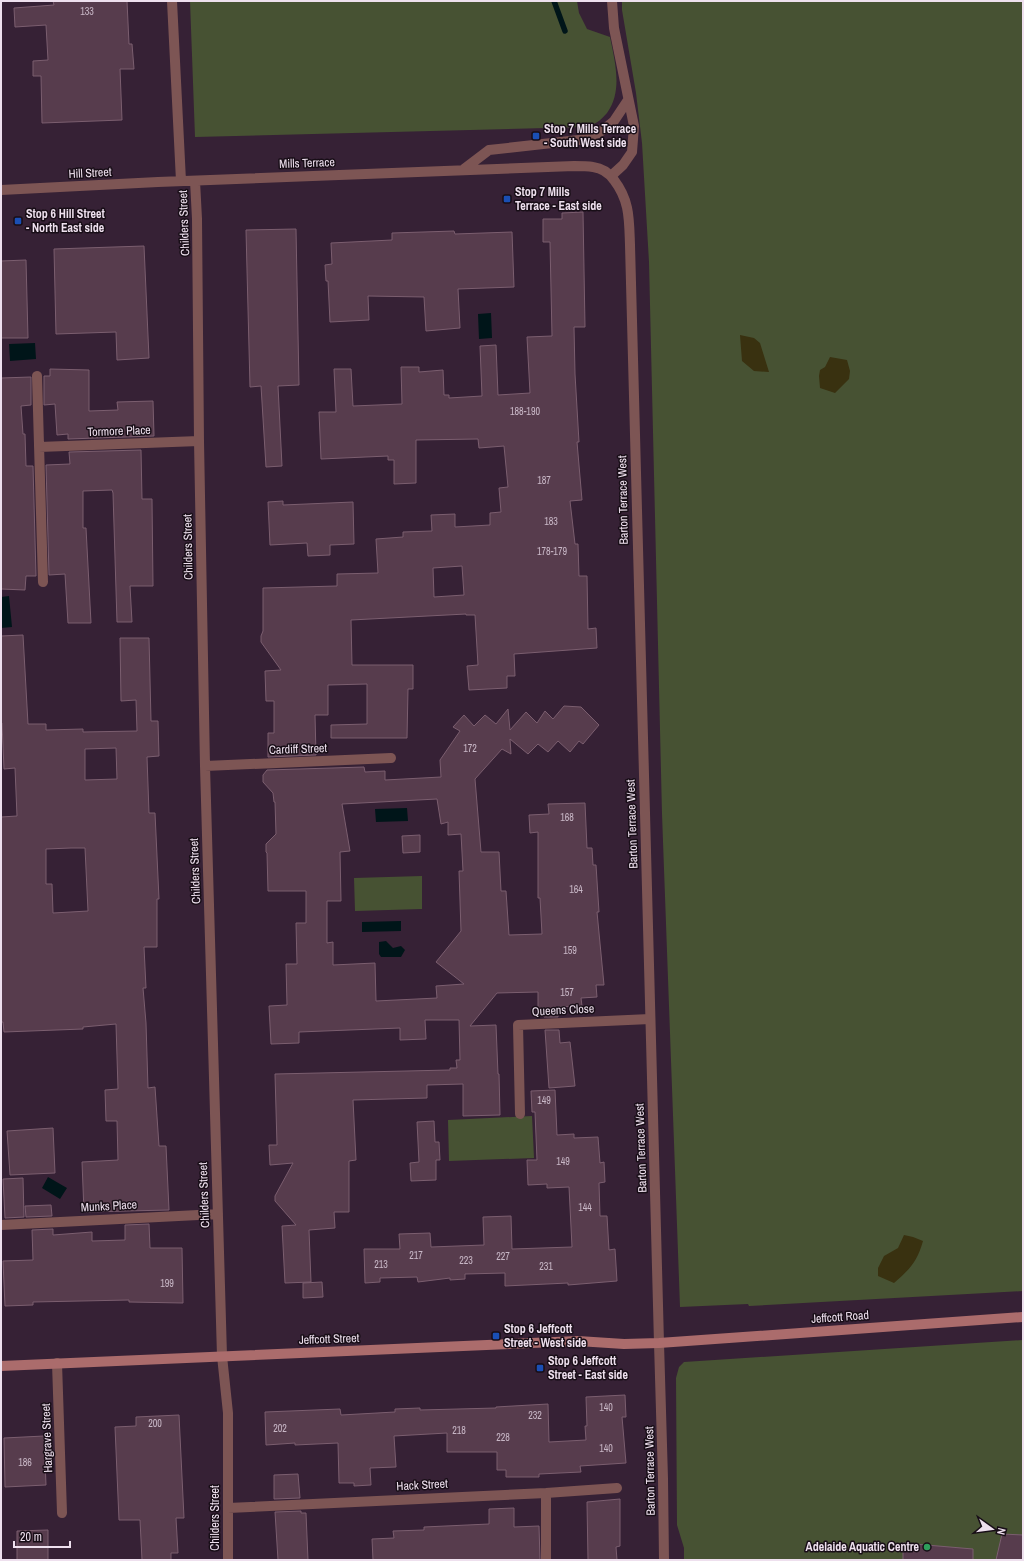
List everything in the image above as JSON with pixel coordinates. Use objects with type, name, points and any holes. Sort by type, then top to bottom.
[{"type":"main road","name":"Jeffcott Road","points":[[659,1342],[1023,1317]]},
{"type":"main road","name":"Jeffcott Street","points":[[1,1366],[578,1341],[624,1344],[659,1342]]},
{"type":"street","points":[[172,1],[181,181]]},
{"type":"street","points":[[611,176],[623,165],[632,152],[634,126],[614,28],[612,1]]},
{"type":"street","points":[[464,169],[489,150],[588,139],[604,130],[614,121],[628,100]]},
{"type":"street","name":"Mills Terrace","points":[[181,181],[574,166],[593,167],[603,170],[611,176]]},
{"type":"street","name":"Barton Terrace West","points":[[611,176],[623,192],[628,211],[664,1560]]},
{"type":"street","name":"Hill Street","points":[[1,190],[181,181]]},
{"type":"street","name":"Childers Street","points":[[195,181],[197,219],[199,441],[205,766],[222,1356],[228,1413],[228,1560]]},
{"type":"street","points":[[38,376],[43,582]]},
{"type":"street","name":"Tormore Place","points":[[39,447],[199,441]]},
{"type":"street","name":"Cardiff Street","points":[[205,766],[391,758]]},
{"type":"street","name":"Queens Close","points":[[520,1114],[518,1025],[650,1020]]},
{"type":"street","name":"Munks Place","points":[[1,1225],[218,1214]]},
{"type":"street","name":"Hargrave Street","points":[[57,1363],[62,1513]]},
{"type":"street","name":"Hack Street","points":[[228,1508],[546,1493],[617,1488]]},
{"type":"street","points":[[546,1493],[546,1560]]},
{"type":"green space","points":[[190,1],[577,1],[579,13],[587,29],[610,37],[616,76],[615,95],[607,113],[594,124],[584,127],[195,137]]},
{"type":"green space","points":[[622,1],[1023,1],[1023,1291],[749,1306],[748,1304],[680,1307],[662,814],[649,262],[642,143],[636,93],[622,10]]},
{"type":"green space","points":[[422,876],[422,909],[355,911],[354,878]]},
{"type":"green space","points":[[532,1116],[534,1158],[449,1161],[448,1120]]},
{"type":"green space","points":[[1023,1340],[1023,1560],[684,1560],[684,1548],[677,1525],[676,1378],[679,1367],[684,1362]]},
{"type":"sand","points":[[740,335],[754,338],[760,343],[769,372],[754,371],[742,361]]},
{"type":"sand","points":[[830,357],[847,360],[850,371],[849,379],[835,393],[820,388],[820,370],[825,367]]},
{"type":"sand","points":[[904,1235],[923,1241],[912,1265],[894,1283],[878,1276],[878,1268],[884,1256],[898,1248]]},
{"type":"shaded area","points":[[491,313],[492,338],[479,339],[478,314]]},
{"type":"shaded area","points":[[35,343],[36,359],[10,361],[9,344]]},
{"type":"shaded area","points":[[9,596],[12,627],[1,628],[1,597]]},
{"type":"shaded area","points":[[407,808],[408,821],[376,822],[375,809]]},
{"type":"shaded area","points":[[401,921],[401,931],[362,932],[362,922]]},
{"type":"shaded area","points":[[386,941],[393,948],[401,946],[405,950],[401,957],[381,957],[379,954],[379,942]]},
{"type":"shaded area","points":[[48,1177],[67,1188],[60,1199],[42,1188]]},
{"type":"building","points":[[53,1],[127,1],[129,44],[132,44],[134,69],[120,69],[122,120],[42,123],[41,76],[33,76],[33,61],[48,60],[46,25],[15,27],[14,8],[54,5]]},
{"type":"building","points":[[583,212],[585,327],[574,327],[579,442],[577,442],[582,500],[570,501],[575,544],[578,544],[579,576],[587,576],[588,629],[596,628],[597,648],[514,654],[515,676],[507,676],[507,688],[469,690],[467,666],[478,665],[475,615],[466,614],[351,620],[352,665],[413,665],[413,689],[408,689],[407,738],[331,738],[331,725],[367,724],[367,684],[328,685],[328,715],[315,715],[316,755],[268,757],[268,733],[274,733],[274,701],[266,701],[265,671],[281,670],[261,642],[263,631],[263,588],[337,586],[337,574],[378,573],[376,539],[403,537],[403,532],[432,531],[431,515],[455,514],[455,527],[490,525],[490,513],[501,512],[499,488],[508,487],[504,446],[479,448],[478,439],[416,440],[416,483],[394,484],[394,460],[388,460],[388,456],[321,459],[319,412],[336,412],[334,369],[351,369],[353,406],[402,404],[401,367],[419,367],[419,372],[443,370],[444,395],[449,395],[449,398],[482,396],[480,346],[496,345],[498,395],[530,393],[527,337],[552,336],[550,242],[543,242],[543,219],[562,219],[562,213]],"holes":[[[462,566],[464,595],[434,597],[433,568]]]},
{"type":"building","points":[[296,229],[299,385],[278,386],[282,466],[266,467],[261,386],[250,387],[246,230]]},
{"type":"building","points":[[454,231],[455,234],[512,232],[514,287],[458,289],[460,328],[426,331],[424,297],[368,296],[369,320],[330,322],[328,281],[326,281],[325,265],[332,264],[331,243],[392,240],[392,233]]},
{"type":"building","points":[[144,246],[149,358],[117,360],[116,332],[56,334],[54,249]]},
{"type":"building","points":[[26,260],[28,338],[1,338],[1,261]]},
{"type":"building","points":[[50,369],[89,370],[89,411],[118,410],[117,402],[153,401],[154,436],[68,439],[68,434],[57,435],[55,404],[44,405],[44,376],[50,376]]},
{"type":"building","points":[[31,377],[31,405],[21,406],[23,434],[25,434],[26,466],[33,466],[36,576],[26,576],[25,590],[1,589],[1,378]]},
{"type":"building","points":[[141,450],[142,499],[152,499],[153,586],[130,586],[132,622],[117,622],[113,493],[112,490],[83,491],[83,528],[86,528],[91,623],[68,623],[65,574],[49,575],[46,465],[70,464],[69,452]]},
{"type":"building","points":[[283,501],[283,505],[353,502],[354,544],[330,545],[330,555],[308,556],[307,543],[270,545],[268,502]]},
{"type":"building","points":[[23,635],[28,724],[46,724],[46,730],[83,729],[83,732],[137,731],[136,700],[121,701],[120,638],[149,638],[151,721],[158,721],[159,756],[147,757],[149,813],[155,813],[159,899],[157,899],[157,947],[144,947],[146,988],[143,988],[146,1023],[148,1088],[155,1087],[159,1146],[166,1146],[169,1210],[84,1212],[82,1162],[118,1160],[117,1121],[106,1121],[105,1090],[118,1089],[116,1024],[83,1027],[83,1029],[4,1032],[3,1022],[1,1022],[1,817],[17,816],[15,768],[4,769],[1,723],[1,636]],"holes":[[[116,748],[117,779],[85,780],[85,749]],[[85,848],[88,911],[53,913],[52,884],[46,884],[46,849]]]},
{"type":"building","points":[[564,706],[581,707],[599,725],[583,744],[579,741],[570,752],[558,741],[548,752],[538,744],[528,754],[510,739],[511,754],[502,749],[475,779],[481,852],[499,852],[501,891],[506,891],[509,935],[542,934],[540,898],[538,898],[538,832],[530,833],[529,815],[549,814],[548,804],[585,803],[587,848],[592,848],[593,865],[596,865],[599,912],[597,912],[604,985],[596,985],[597,997],[581,998],[582,1006],[558,1007],[558,1017],[544,1017],[544,1008],[538,1008],[538,992],[497,993],[470,1026],[496,1025],[500,1115],[463,1116],[463,1084],[427,1085],[427,1098],[353,1100],[356,1160],[349,1161],[349,1212],[334,1212],[335,1228],[309,1230],[311,1282],[285,1283],[282,1226],[296,1225],[275,1201],[275,1196],[293,1163],[270,1165],[269,1145],[277,1145],[275,1074],[450,1070],[450,1068],[457,1068],[456,1060],[460,1060],[459,1020],[425,1020],[426,1039],[400,1040],[400,1028],[299,1032],[299,1043],[271,1044],[269,1006],[287,1005],[286,964],[297,964],[296,923],[306,923],[306,891],[268,891],[266,844],[276,834],[275,802],[273,793],[263,782],[263,775],[267,770],[364,767],[365,772],[385,771],[385,780],[441,777],[440,760],[460,731],[453,727],[464,715],[474,726],[485,715],[496,724],[508,709],[510,730],[526,712],[537,723],[545,711],[553,719]],"holes":[[[437,799],[441,824],[448,822],[448,835],[461,834],[463,871],[459,871],[461,931],[436,962],[464,984],[436,986],[437,998],[376,1001],[375,963],[333,965],[333,942],[327,943],[327,901],[341,901],[340,852],[350,851],[342,804]]]},
{"type":"building","points":[[420,835],[420,852],[403,853],[402,836]]},
{"type":"building","points":[[545,1030],[559,1030],[560,1043],[570,1042],[575,1086],[549,1088]]},
{"type":"building","points":[[555,1090],[557,1135],[574,1134],[574,1138],[598,1137],[600,1163],[604,1162],[605,1182],[599,1183],[600,1216],[607,1216],[609,1250],[615,1249],[617,1281],[568,1285],[568,1283],[505,1286],[505,1273],[465,1274],[465,1279],[450,1280],[450,1278],[418,1282],[417,1277],[380,1278],[380,1282],[365,1283],[364,1249],[400,1249],[399,1234],[430,1233],[431,1247],[484,1245],[483,1217],[511,1216],[512,1249],[572,1247],[569,1187],[547,1188],[547,1184],[528,1185],[527,1160],[537,1160],[535,1112],[532,1112],[531,1091]]},
{"type":"building","points":[[434,1121],[435,1142],[439,1142],[440,1160],[436,1160],[436,1180],[411,1181],[410,1163],[419,1162],[417,1122]]},
{"type":"building","points":[[53,1128],[55,1173],[10,1175],[7,1131]]},
{"type":"building","points":[[23,1178],[24,1217],[5,1218],[3,1179]]},
{"type":"building","points":[[51,1205],[52,1216],[26,1217],[25,1206]]},
{"type":"building","points":[[149,1224],[150,1248],[182,1248],[183,1303],[129,1302],[129,1300],[33,1302],[33,1305],[5,1306],[3,1261],[33,1260],[32,1230],[53,1229],[53,1235],[92,1232],[92,1241],[125,1240],[125,1225]]},
{"type":"building","points":[[322,1282],[323,1297],[303,1298],[303,1283]]},
{"type":"building","points":[[625,1395],[626,1417],[622,1417],[626,1463],[580,1466],[581,1472],[539,1474],[539,1477],[506,1477],[506,1470],[497,1470],[497,1452],[447,1452],[447,1433],[394,1436],[396,1467],[370,1468],[371,1485],[354,1486],[354,1483],[339,1483],[338,1443],[266,1445],[265,1412],[340,1409],[341,1415],[395,1412],[395,1409],[420,1408],[420,1410],[496,1408],[548,1404],[549,1442],[586,1440],[586,1397]]},
{"type":"building","points":[[179,1415],[184,1518],[176,1518],[178,1553],[171,1553],[171,1560],[142,1560],[140,1520],[119,1520],[115,1427],[136,1426],[136,1417]]},
{"type":"building","points":[[44,1436],[46,1485],[5,1487],[4,1438]]},
{"type":"building","points":[[298,1474],[300,1498],[274,1499],[274,1475]]},
{"type":"building","points":[[620,1499],[620,1546],[616,1547],[617,1560],[588,1560],[587,1502]]},
{"type":"building","points":[[514,1508],[514,1527],[539,1526],[540,1560],[373,1560],[372,1539],[394,1538],[393,1531],[424,1530],[424,1527],[489,1524],[489,1509]]},
{"type":"building","points":[[301,1511],[301,1513],[306,1513],[308,1560],[278,1560],[275,1512]]},
{"type":"building","points":[[48,1530],[48,1560],[17,1560],[17,1531]]},
{"type":"building","points":[[1002,1534],[1023,1535],[1023,1560],[996,1560]]},
{"type":"building","points":[[903,1543],[973,1549],[973,1560],[903,1560]]},
{"type":"waterway","points":[[554,1],[565,31]]},
{"type":"place","name":"Stop 7 Mills Terrace - South West side","points":[[536,136]]},
{"type":"place","name":"Stop 7 Mills Terrace - East side","points":[[507,199]]},
{"type":"place","name":"Stop 6 Hill Street - North East side","points":[[18,221]]},
{"type":"place","name":"Stop 6 Jeffcott Street - West side","points":[[496,1336]]},
{"type":"place","name":"Stop 6 Jeffcott Street - East side","points":[[540,1368]]},
{"type":"place","name":"Adelaide Aquatic Centre","points":[[927,1547]]}]
